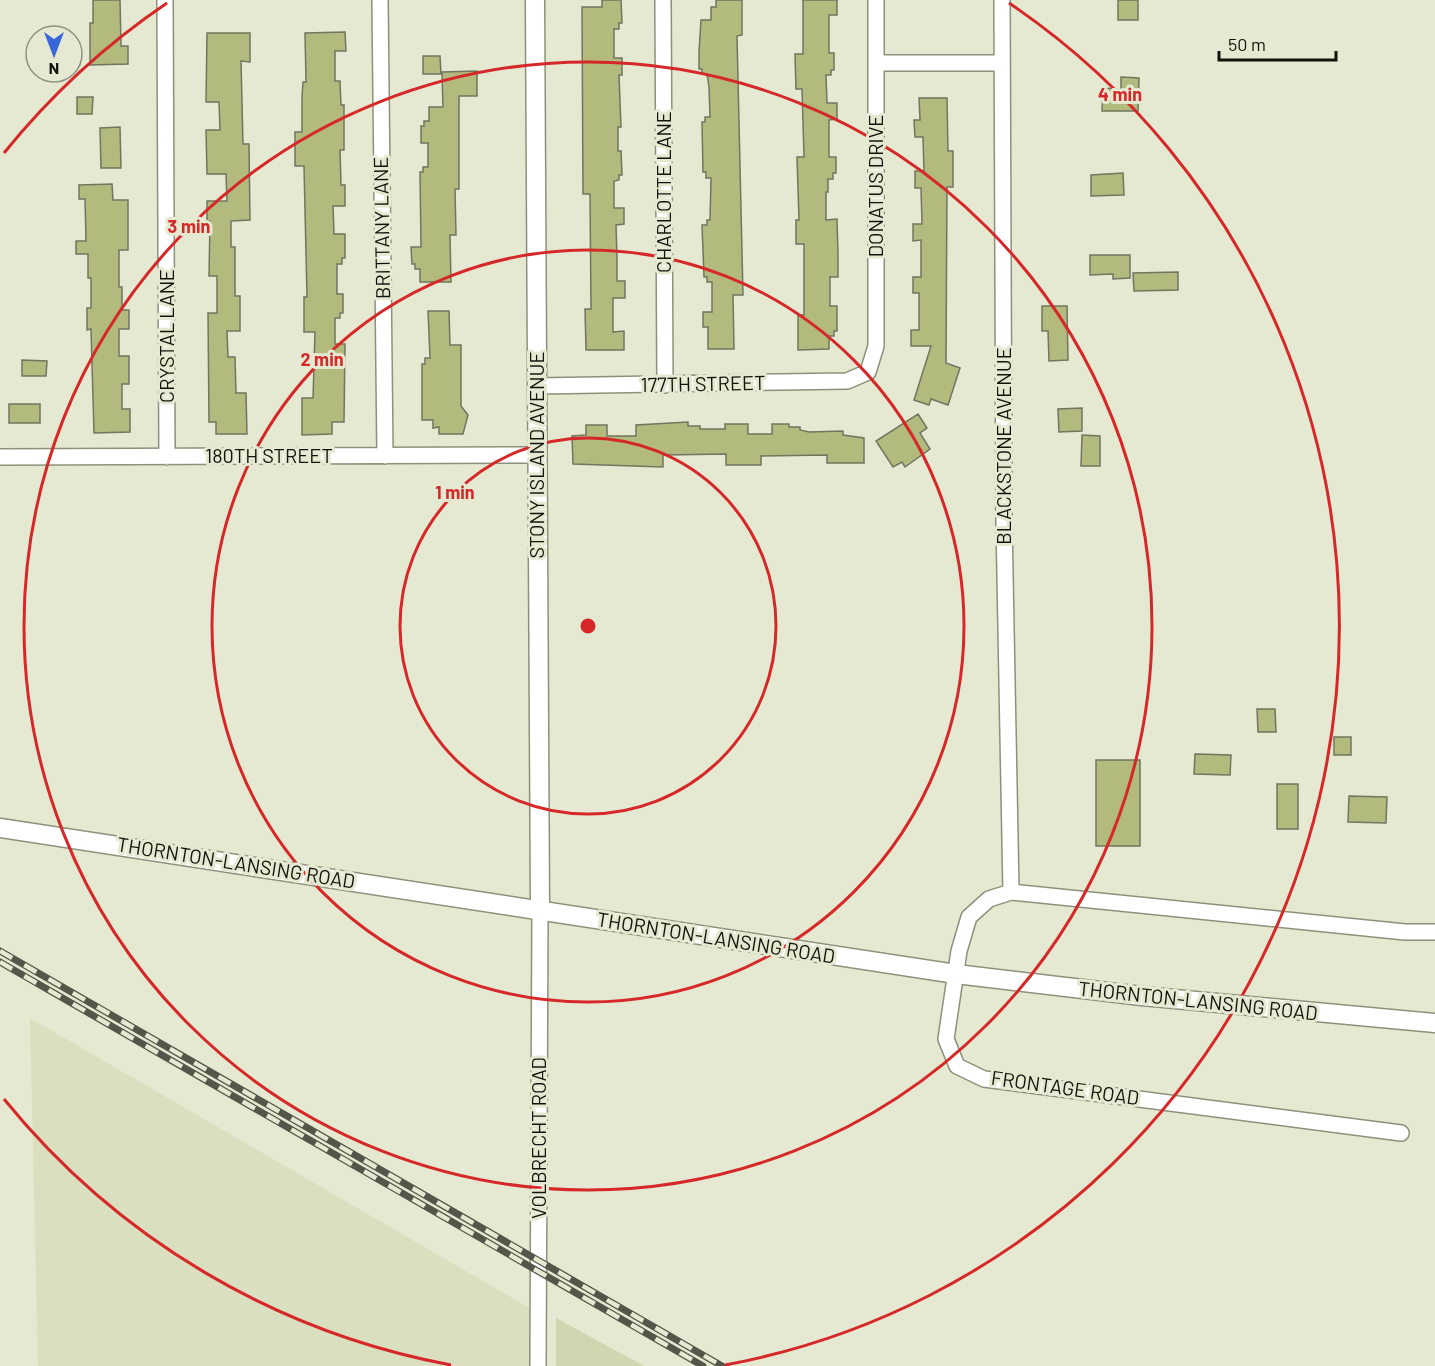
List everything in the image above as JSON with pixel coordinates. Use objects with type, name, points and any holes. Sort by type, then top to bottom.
[{"type":"street","name":"CRYSTAL LANE","points":[[165,0],[167,457]]},
{"type":"street","name":"BRITTANY LANE","points":[[380,0],[385,456]]},
{"type":"street","name":"STONY ISLAND AVENUE","points":[[534,0],[540,909]]},
{"type":"street","name":"CHARLOTTE LANE","points":[[663,0],[665,385]]},
{"type":"street","name":"DONATUS DRIVE","points":[[868,372],[876,346],[876,0]]},
{"type":"street","name":"BLACKSTONE AVENUE","points":[[1002,0],[1004,510],[1011,892]]},
{"type":"street","points":[[877,63],[1002,63]]},
{"type":"street","name":"177TH STREET","points":[[537,386],[847,381],[868,372]]},
{"type":"street","name":"180TH STREET","points":[[0,457],[537,455]]},
{"type":"street","name":"THORNTON-LANSING ROAD","points":[[0,828],[956,974],[1143,996],[1435,1023]]},
{"type":"street","name":"FRONTAGE ROAD","points":[[1401,1133],[984,1079],[957,1066],[946,1040],[958,951],[969,917],[989,899],[1011,892],[1251,914],[1405,932],[1435,932]]},
{"type":"street","name":"VOLBRECHT ROAD","points":[[538,1366],[540,909]]},
{"type":"shaded area","points":[[30,1018],[538,1313],[538,1366],[38,1366]]},
{"type":"shaded area","points":[[556,1318],[644,1366],[556,1366]]},
{"type":"building","points":[[93,0],[120,0],[121,46],[128,46],[128,64],[90,65],[90,23],[93,23]]},
{"type":"building","points":[[602,0],[621,0],[622,23],[619,23],[619,29],[614,29],[614,58],[622,58],[622,75],[619,75],[621,127],[618,127],[618,151],[621,151],[622,175],[619,175],[619,180],[614,181],[614,208],[624,208],[624,224],[616,225],[617,281],[625,281],[625,298],[613,298],[613,332],[624,331],[624,350],[586,350],[585,309],[591,309],[590,194],[583,194],[582,7],[602,7]]},
{"type":"building","points":[[716,0],[742,0],[742,35],[737,36],[743,295],[733,295],[734,349],[708,349],[708,327],[703,327],[703,312],[712,312],[712,282],[707,282],[707,277],[704,277],[702,225],[707,225],[707,220],[710,220],[711,178],[706,178],[706,172],[703,172],[702,122],[705,122],[705,117],[710,117],[709,87],[707,74],[702,74],[702,69],[699,69],[699,52],[701,20],[711,20],[711,7],[716,7]]},
{"type":"building","points":[[803,0],[837,0],[837,15],[829,15],[829,53],[834,53],[834,70],[831,70],[831,75],[826,75],[827,103],[837,103],[837,119],[829,120],[829,157],[836,157],[836,173],[833,173],[833,179],[828,179],[826,220],[837,219],[838,277],[830,277],[830,306],[837,306],[837,331],[834,331],[834,336],[829,336],[829,349],[798,350],[798,315],[804,315],[804,244],[796,244],[796,220],[799,220],[797,157],[804,157],[802,89],[796,89],[795,54],[803,54]]},
{"type":"building","points":[[1118,0],[1138,0],[1138,20],[1118,20]]},
{"type":"building","points":[[345,32],[346,51],[335,51],[335,81],[340,81],[341,105],[344,105],[344,150],[340,150],[341,185],[345,185],[345,206],[333,206],[334,234],[345,234],[345,258],[342,258],[342,264],[337,264],[337,294],[343,294],[343,313],[340,313],[340,318],[335,318],[335,344],[345,344],[344,422],[332,422],[332,434],[302,435],[302,398],[313,398],[315,332],[304,332],[304,297],[307,297],[304,166],[295,166],[295,132],[302,132],[303,82],[306,82],[305,33]]},
{"type":"building","points":[[207,33],[250,33],[250,62],[241,61],[243,144],[249,144],[250,220],[231,221],[231,247],[235,247],[235,296],[240,296],[240,331],[227,331],[228,357],[235,357],[236,393],[246,393],[247,434],[216,434],[216,422],[209,422],[208,313],[217,313],[217,276],[209,276],[210,221],[207,221],[207,201],[227,201],[226,174],[207,174],[206,130],[220,130],[219,102],[206,102]]},
{"type":"building","points":[[423,56],[440,56],[441,74],[423,74]]},
{"type":"building","points":[[477,71],[477,96],[459,96],[459,189],[455,189],[456,235],[450,235],[451,282],[420,282],[420,269],[415,269],[415,264],[412,264],[411,247],[421,247],[420,172],[423,172],[423,167],[428,167],[428,143],[421,143],[421,126],[424,126],[424,121],[429,121],[429,107],[443,107],[442,72]]},
{"type":"building","points":[[1121,77],[1139,78],[1138,111],[1102,111],[1103,88],[1121,89]]},
{"type":"building","points":[[77,97],[93,97],[92,114],[77,114]]},
{"type":"building","points":[[919,98],[947,98],[948,151],[953,151],[953,187],[947,187],[946,363],[960,368],[948,405],[931,399],[929,405],[914,400],[931,346],[911,346],[911,330],[919,330],[919,293],[913,293],[913,277],[921,277],[921,240],[913,241],[913,224],[922,224],[921,188],[915,188],[915,171],[924,171],[923,137],[915,137],[914,120],[920,120]]},
{"type":"building","points":[[120,127],[121,168],[101,168],[100,128]]},
{"type":"building","points":[[1123,173],[1124,195],[1091,196],[1091,175]]},
{"type":"building","points":[[112,184],[113,200],[128,200],[128,250],[119,250],[119,287],[122,287],[122,310],[129,310],[129,329],[119,329],[119,356],[129,356],[129,384],[122,384],[122,409],[130,409],[130,432],[94,433],[91,329],[87,330],[87,308],[91,308],[91,278],[88,278],[88,254],[76,254],[76,241],[86,241],[85,199],[79,199],[79,185]]},
{"type":"building","points":[[1090,255],[1130,255],[1130,278],[1113,279],[1113,274],[1090,275]]},
{"type":"building","points":[[1178,272],[1178,290],[1134,291],[1133,273]]},
{"type":"building","points":[[1042,306],[1067,306],[1068,360],[1049,361],[1048,331],[1042,331]]},
{"type":"building","points":[[428,311],[449,311],[450,345],[461,345],[461,406],[468,415],[463,434],[439,434],[439,427],[433,428],[433,420],[422,420],[422,364],[425,364],[425,358],[430,358]]},
{"type":"building","points":[[22,360],[47,361],[46,376],[22,376]]},
{"type":"building","points":[[9,404],[40,404],[40,423],[9,423]]},
{"type":"building","points":[[1082,408],[1082,431],[1059,432],[1058,409]]},
{"type":"building","points":[[918,414],[927,428],[920,433],[930,449],[905,467],[902,462],[893,467],[876,441]]},
{"type":"building","points":[[688,422],[688,426],[700,426],[700,429],[725,429],[725,424],[748,424],[748,434],[772,434],[772,424],[789,424],[789,427],[800,427],[800,430],[809,432],[843,431],[843,435],[864,438],[864,463],[827,463],[827,455],[761,456],[761,465],[726,465],[726,454],[663,455],[663,467],[573,464],[572,436],[586,435],[586,425],[607,425],[607,436],[636,436],[636,425]]},
{"type":"building","points":[[1082,435],[1100,436],[1100,466],[1081,466]]},
{"type":"building","points":[[1257,709],[1275,709],[1276,732],[1258,732]]},
{"type":"building","points":[[1334,737],[1351,737],[1351,755],[1334,755]]},
{"type":"building","points":[[1195,754],[1231,755],[1230,775],[1194,774]]},
{"type":"building","points":[[1096,760],[1140,760],[1140,846],[1096,846]]},
{"type":"building","points":[[1277,784],[1298,784],[1298,829],[1277,829]]},
{"type":"building","points":[[1349,796],[1387,797],[1386,823],[1348,822]]},
{"type":"railway","points":[[0,951],[722,1366]]},
{"type":"railway","points":[[0,962],[703,1366]]}]
